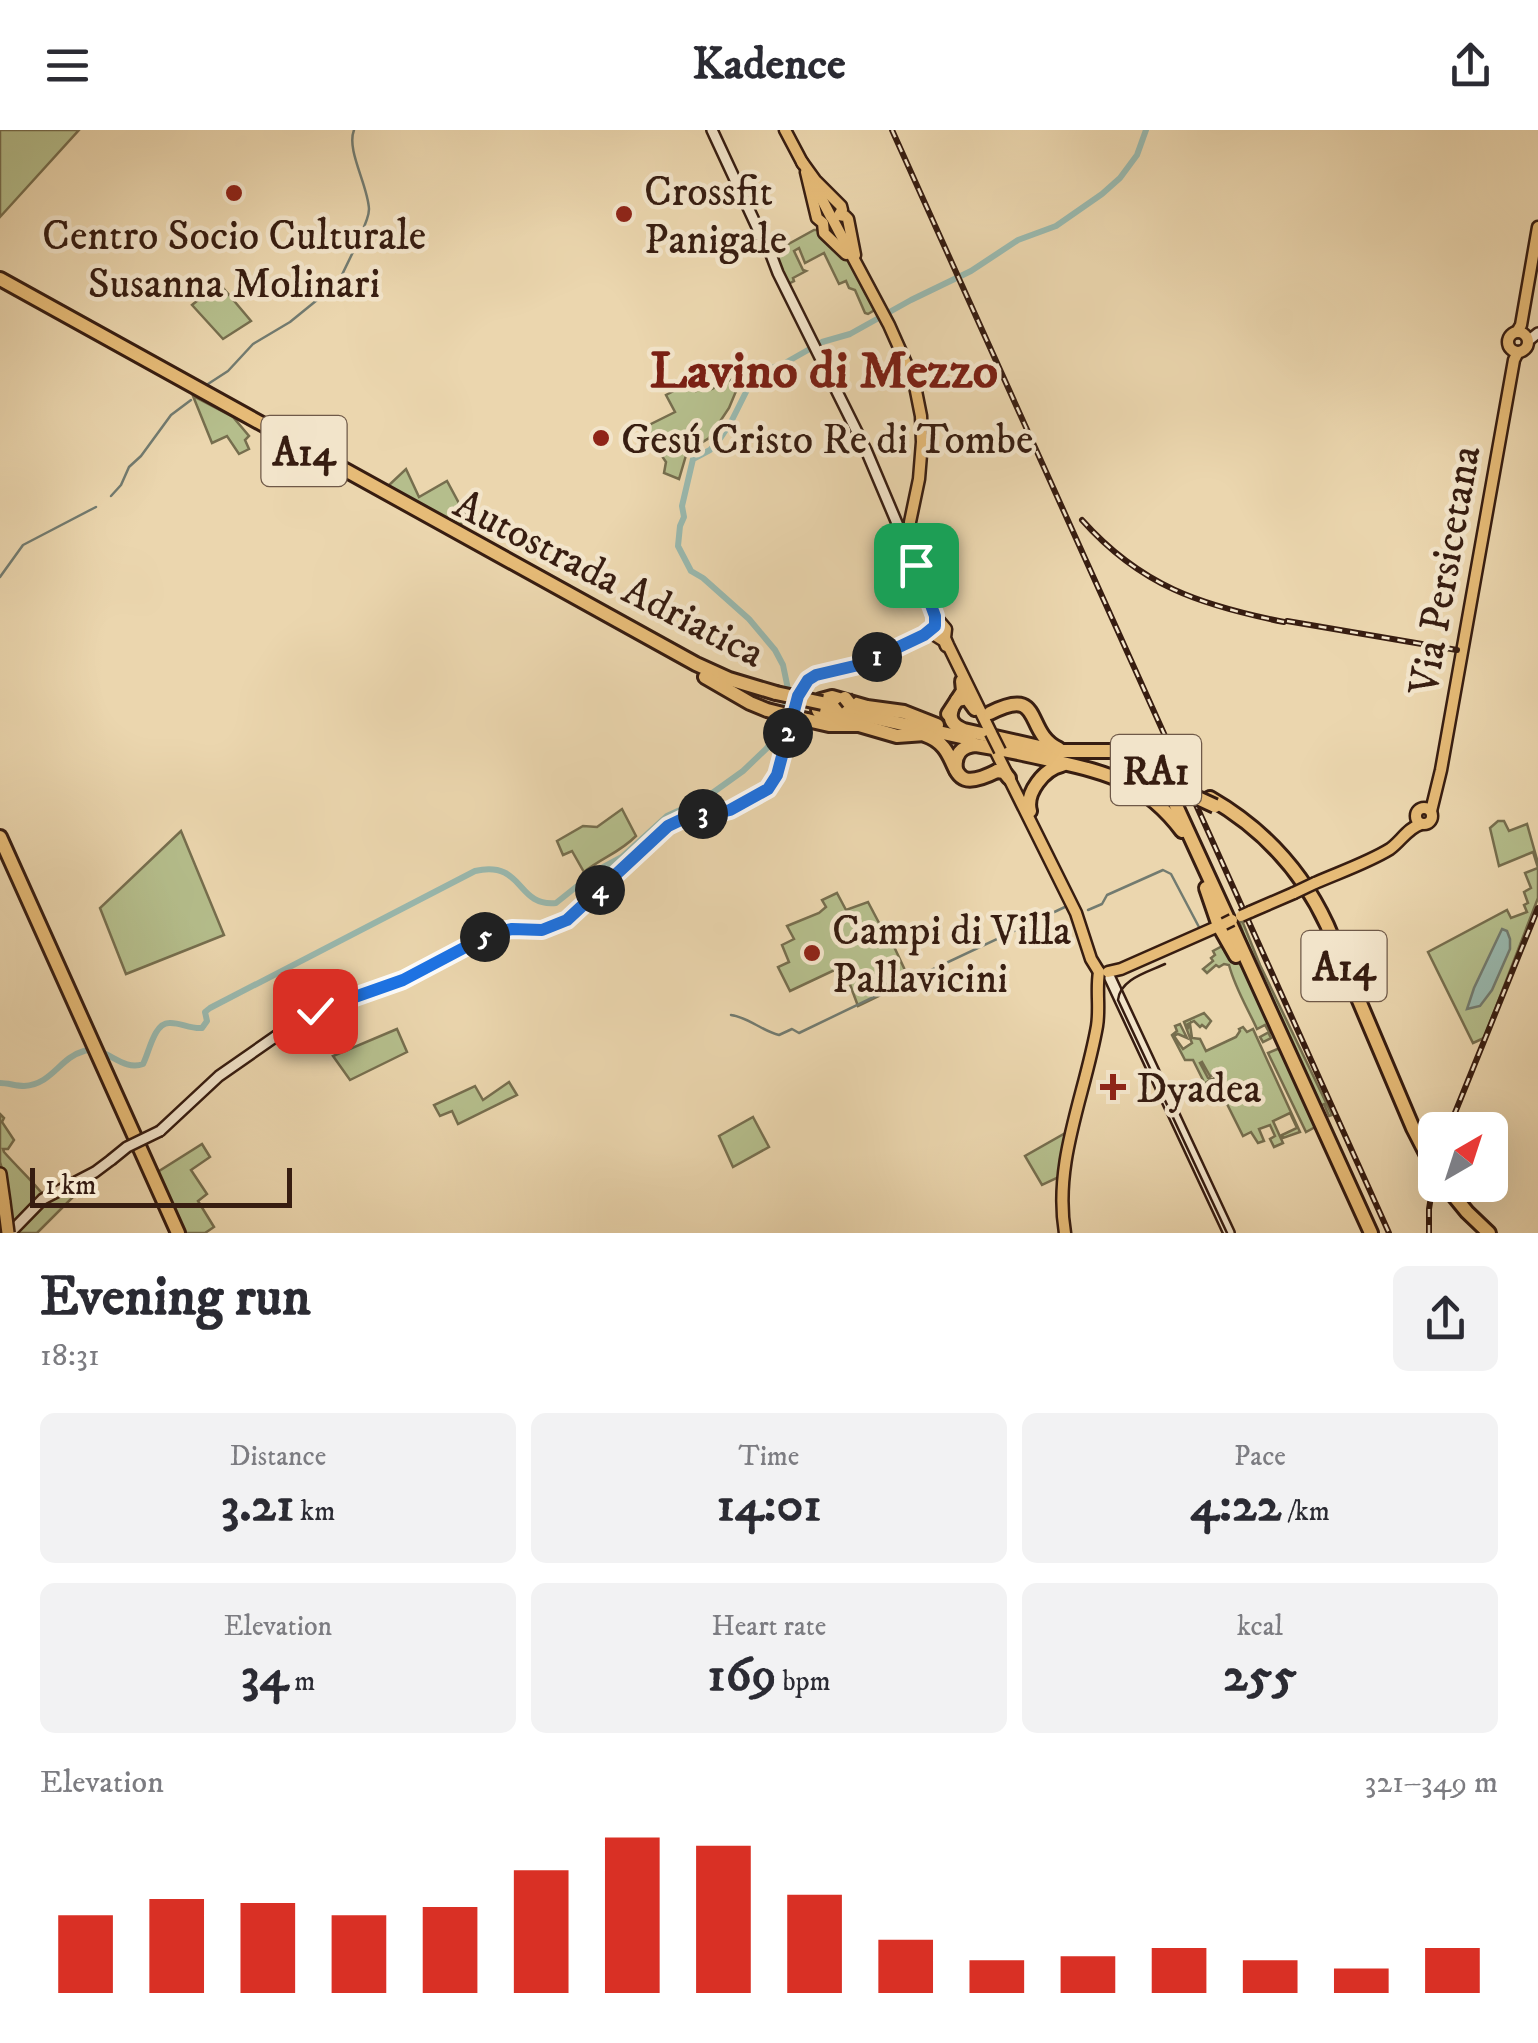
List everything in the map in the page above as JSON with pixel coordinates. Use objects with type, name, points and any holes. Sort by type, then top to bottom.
[{"type":"highway","name":"Autostrada Adriatica","points":[[0,281],[725,682],[1166,780],[1212,802],[1269,847],[1308,897],[1418,1147]]},
{"type":"highway","name":"Autostrada Adriatica","points":[[0,281],[703,668],[775,694]]},
{"type":"highway","points":[[674,656],[767,710],[828,725],[859,725]]},
{"type":"highway","points":[[962,681],[963,690],[950,717],[956,726],[996,748]]},
{"type":"highway","points":[[775,694],[806,695],[836,690],[878,708]]},
{"type":"highway","points":[[897,730],[827,721],[818,714],[817,703],[825,694],[838,693],[856,707],[937,728]]},
{"type":"highway","points":[[878,708],[830,697],[821,700],[818,710],[828,719],[866,720],[897,730]]},
{"type":"highway","points":[[920,718],[939,719],[967,698],[983,712],[996,748],[1025,794],[1039,783],[1043,768],[1037,760],[996,748],[976,745],[965,748],[956,758],[956,770]]},
{"type":"highway","points":[[923,734],[940,742],[956,770],[963,778],[974,781],[996,748],[1014,703],[1022,704],[1031,714],[1052,746],[1092,750]]},
{"type":"highway","name":"Autostrada Adriatica","points":[[821,705],[897,730],[1124,771]]},
{"type":"highway","name":"RA1","points":[[878,708],[898,710],[996,748],[1124,751],[1139,756],[1163,778],[1186,832]]},
{"type":"highway","points":[[996,748],[1024,736],[1031,728],[1031,714]]},
{"type":"highway","name":"RA1","points":[[897,730],[996,748],[1113,776],[1135,786],[1186,832]]},
{"type":"highway","points":[[1030,811],[1028,802],[1049,769],[1058,765],[1083,768]]},
{"type":"highway","points":[[1186,832],[1231,920],[1370,1232]]},
{"type":"highway","points":[[0,837],[177,1233]]},
{"type":"highway","points":[[0,846],[90,1040]]},
{"type":"highway","points":[[1269,1011],[1370,1232]]},
{"type":"highway","points":[[0,1174],[11,1229]]},
{"type":"highway","name":"Autostrada Adriatica","points":[[1454,1202],[1486,1233]]},
{"type":"main road","points":[[712,130],[768,252],[906,523],[936,630],[975,705]]},
{"type":"main road","points":[[785,130],[903,353],[918,398],[920,470],[906,523]]},
{"type":"main road","points":[[802,162],[840,206],[839,215],[848,219],[862,275]]},
{"type":"main road","points":[[802,162],[816,218],[824,223],[824,233],[862,275]]},
{"type":"main road","points":[[1514,354],[1526,348],[1538,228]]},
{"type":"main road","name":"Via Persicetana","points":[[1231,920],[1381,854],[1408,833],[1418,821],[1417,811],[1427,810],[1436,790],[1514,354],[1508,339],[1512,334],[1526,333]]},
{"type":"main road","points":[[936,630],[948,646],[975,705]]},
{"type":"main road","points":[[0,1218],[6,1217],[11,1229],[43,1200],[160,1130],[219,1076],[305,1016],[403,980],[492,933],[542,930],[562,923],[668,826],[689,816],[730,810],[774,783],[805,682],[816,675],[863,664],[936,630]]},
{"type":"main road","points":[[996,748],[1077,907],[1097,964],[1229,1233]]},
{"type":"main road","points":[[996,748],[1076,913],[1091,959],[1103,976],[1102,1027],[1068,1164],[1067,1233]]},
{"type":"main road","points":[[1103,976],[1231,920]]},
{"type":"green space","points":[[0,130],[79,130],[0,217]]},
{"type":"green space","points":[[820,230],[851,261],[878,308],[865,313],[855,290],[846,281],[839,284],[824,253],[805,263],[799,248],[794,251],[806,271],[786,285],[774,252]]},
{"type":"green space","points":[[219,283],[251,321],[223,339],[192,305]]},
{"type":"green space","points":[[736,377],[739,384],[729,408],[709,438],[687,452],[679,479],[664,473],[666,462],[643,428],[675,412],[666,395],[691,382],[696,391],[708,383],[712,389]]},
{"type":"green space","points":[[193,396],[233,417],[249,436],[245,440],[249,449],[239,454],[227,436],[212,443]]},
{"type":"green space","points":[[406,469],[419,497],[447,481],[468,520],[459,525],[388,486]]},
{"type":"green space","points":[[622,809],[636,836],[630,842],[584,872],[572,851],[563,855],[557,841],[583,826],[597,827]]},
{"type":"green space","points":[[1504,821],[1509,831],[1527,824],[1538,868],[1533,852],[1499,866],[1490,828]]},
{"type":"green space","points":[[181,831],[224,935],[126,974],[100,908]]},
{"type":"green space","points":[[1538,868],[1538,898],[1484,1038],[1473,1043],[1428,952],[1507,910],[1511,918],[1527,912],[1524,892],[1531,888],[1525,873]]},
{"type":"green space","points":[[837,893],[846,910],[868,902],[910,981],[858,1006],[843,966],[790,991],[778,967],[789,962],[782,945],[794,939],[787,926],[819,913],[826,907],[822,900]]},
{"type":"green space","points":[[1241,918],[1332,1115],[1329,1116],[1324,1104],[1319,1106],[1326,1117],[1324,1122],[1263,990]]},
{"type":"green space","points":[[1222,932],[1261,1001],[1317,1126],[1306,1132],[1268,1053],[1280,1048],[1273,1032],[1263,1042],[1260,1037],[1269,1032],[1265,1025],[1257,1029],[1229,965],[1216,965],[1207,973],[1203,969],[1213,961],[1213,951],[1226,944]]},
{"type":"green space","points":[[1204,1013],[1211,1021],[1206,1028],[1194,1021],[1186,1025],[1188,1028],[1190,1024],[1192,1038],[1200,1039],[1206,1051],[1236,1037],[1243,1027],[1247,1032],[1253,1029],[1300,1132],[1283,1138],[1282,1135],[1297,1128],[1290,1113],[1273,1121],[1283,1143],[1274,1147],[1270,1125],[1259,1129],[1264,1141],[1258,1143],[1251,1132],[1243,1136],[1218,1093],[1221,1091],[1213,1075],[1202,1062],[1208,1078],[1212,1079],[1198,1087],[1203,1080],[1193,1060],[1185,1060],[1172,1035],[1180,1024],[1187,1038],[1174,1036],[1183,1049],[1192,1043],[1184,1022]]},
{"type":"green space","points":[[397,1029],[407,1052],[350,1080],[333,1056]]},
{"type":"green space","points":[[509,1082],[517,1095],[458,1124],[452,1111],[440,1116],[434,1105],[475,1086],[483,1100]]},
{"type":"green space","points":[[0,1114],[14,1140],[4,1152],[45,1197],[73,1183],[80,1190],[37,1233],[18,1233],[17,1220],[11,1216],[0,1162]]},
{"type":"green space","points":[[753,1117],[769,1147],[733,1167],[719,1136]]},
{"type":"green space","points":[[1069,1131],[1059,1177],[1042,1185],[1025,1156]]},
{"type":"green space","points":[[202,1144],[210,1157],[191,1170],[207,1194],[198,1201],[214,1227],[205,1233],[182,1233],[156,1173]]},
{"type":"water","points":[[1502,929],[1507,931],[1510,949],[1492,990],[1480,1006],[1467,1009],[1474,988]]},
{"type":"waterway","points":[[354,130],[353,147],[369,209],[355,247]]},
{"type":"waterway","points":[[0,1083],[24,1086],[42,1081],[84,1051],[99,1051],[127,1064],[143,1064],[164,1024],[202,1028],[207,1021],[205,1012],[210,1008],[475,871],[503,872],[533,898],[556,903],[596,871],[622,857],[667,816],[704,799],[743,771],[767,748],[782,722],[788,689],[775,650],[749,619],[691,571],[678,546],[693,459],[719,440],[750,384],[761,372],[822,342],[850,334],[971,271],[1018,240],[1056,226],[1120,178],[1137,155],[1146,130]]},
{"type":"waterway","points":[[208,384],[228,371],[253,344],[290,322],[338,283],[353,252]]},
{"type":"waterway","points":[[111,496],[171,415],[191,400]]},
{"type":"waterway","points":[[0,577],[23,545],[96,507]]},
{"type":"waterway","points":[[1088,910],[1102,904],[1107,895],[1163,870],[1171,874],[1200,929]]},
{"type":"waterway","points":[[910,980],[1067,906]]},
{"type":"waterway","points":[[731,1015],[779,1035],[792,1029],[799,1033],[907,981]]},
{"type":"tram line","points":[[1165,964],[1129,981],[1118,1000],[1227,1233]]},
{"type":"railway","points":[[892,130],[1389,1233]]},
{"type":"railway","points":[[1082,520],[1104,543],[1150,577],[1199,600],[1284,622]]},
{"type":"railway","points":[[1287,621],[1457,650]]},
{"type":"railway","points":[[1455,1112],[1538,908]]},
{"type":"railway","points":[[1429,1233],[1430,1202]]},
{"type":"place","name":"Centro Socio Culturale Susanna Molinari","points":[[234,193]]},
{"type":"place","name":"Crossfit Panigale","points":[[624,214]]},
{"type":"place","name":"Gesú Cristo Re di Tombe","points":[[601,438]]},
{"type":"place","name":"Campi di Villa Pallavicini","points":[[812,953]]},
{"type":"place","name":"Dyadea","points":[[1113,1087]]},
{"type":"district","name":"Lavino di Mezzo","points":[[824,369]]},
{"type":"route","points":[[315,1011],[403,980],[499,930],[542,930],[562,923],[668,826],[689,816],[730,810],[768,789],[777,775],[805,682],[816,675],[863,664],[935,626],[916,565]]}]
